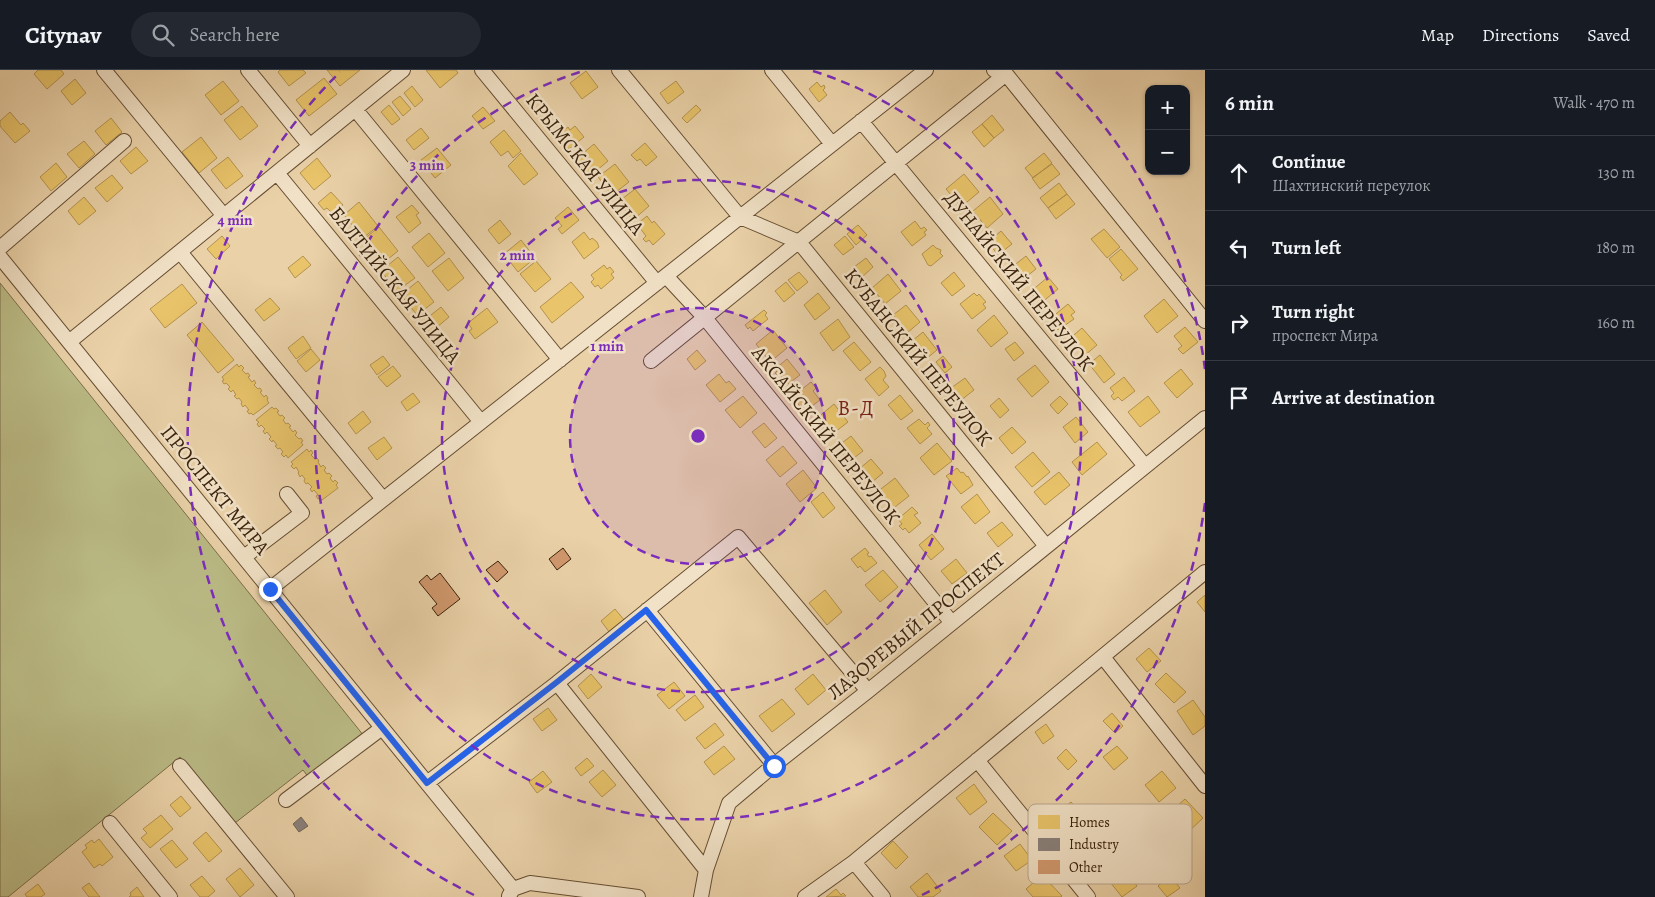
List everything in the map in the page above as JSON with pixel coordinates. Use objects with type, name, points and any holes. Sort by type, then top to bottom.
[{"type":"street","points":[[104,70],[224,216]]},
{"type":"street","points":[[248,70],[310,146]]},
{"type":"street","name":"КРЫМСКАЯ УЛИЦА","points":[[482,70],[661,280]]},
{"type":"street","points":[[619,70],[740,217]]},
{"type":"street","points":[[772,70],[832,144]]},
{"type":"street","points":[[270,589],[861,121],[919,72]]},
{"type":"street","points":[[651,361],[897,163],[1000,72],[1205,322]]},
{"type":"street","points":[[69,342],[355,109],[394,73]]},
{"type":"street","points":[[355,109],[560,360]]},
{"type":"street","name":"ДУНАЙСКИЙ ПЕРЕУЛОК","points":[[861,121],[1145,466]]},
{"type":"street","points":[[0,248],[124,141]]},
{"type":"street","name":"БАЛТИЙСКАЯ УЛИЦА","points":[[277,173],[481,422]]},
{"type":"street","name":"КУБАНСКИЙ ПЕРЕУЛОК","points":[[740,217],[799,242],[1046,546]]},
{"type":"street","points":[[180,252],[383,499]]},
{"type":"street","name":"ПРОСПЕКТ МИРА","points":[[0,257],[427,783],[511,893],[530,883],[638,897]]},
{"type":"street","name":"АКСАЙСКИЙ ПЕРЕУЛОК","points":[[661,280],[705,318],[952,622]]},
{"type":"street","name":"ЛАЗОРЕВЫЙ ПРОСПЕКТ","points":[[701,897],[706,870],[729,803],[1205,418]]},
{"type":"street","points":[[244,557],[302,513],[287,494]]},
{"type":"street","points":[[427,783],[738,537],[868,691]]},
{"type":"street","points":[[805,897],[854,862],[1205,572]]},
{"type":"street","points":[[646,610],[774,766]]},
{"type":"street","points":[[1103,657],[1205,786]]},
{"type":"street","points":[[557,682],[706,870]]},
{"type":"street","points":[[286,800],[382,728]]},
{"type":"street","points":[[977,760],[1028,823]]},
{"type":"street","points":[[180,766],[287,897]]},
{"type":"street","points":[[110,823],[170,897]]},
{"type":"street","points":[[854,862],[883,897]]},
{"type":"street","points":[[1077,884],[1088,897]]},
{"type":"green space","points":[[0,283],[364,736],[309,778],[303,770],[235,823],[180,757],[8,897],[0,897]]},
{"type":"building: Homes","points":[[38,70],[61,70],[64,74],[47,89],[34,74]]},
{"type":"building: Homes","points":[[280,70],[303,70],[306,73],[289,86],[278,72]]},
{"type":"building: Homes","points":[[327,70],[360,70],[340,86]]},
{"type":"building: Homes","points":[[426,70],[456,70],[458,73],[440,88]]},
{"type":"building: Homes","points":[[586,71],[598,87],[582,99],[570,83]]},
{"type":"building: Homes","points":[[324,78],[337,94],[309,116],[296,100]]},
{"type":"building: Homes","points":[[75,79],[86,93],[72,105],[61,91]]},
{"type":"building: Homes","points":[[223,81],[239,101],[221,115],[205,95]]},
{"type":"building: Homes","points":[[676,81],[684,92],[668,104],[660,93]]},
{"type":"building: Homes","points":[[817,82],[821,87],[824,85],[825,88],[823,90],[827,95],[819,102],[809,89]]},
{"type":"building: Homes","points":[[412,86],[423,100],[415,107],[404,93]]},
{"type":"building: Homes","points":[[400,96],[411,109],[403,116],[392,102]]},
{"type":"building: Homes","points":[[389,105],[400,119],[392,125],[381,112]]},
{"type":"building: Homes","points":[[696,105],[701,110],[687,123],[682,118]]},
{"type":"building: Homes","points":[[242,106],[258,126],[240,140],[224,120]]},
{"type":"building: Homes","points":[[483,107],[495,121],[483,129],[472,116]]},
{"type":"building: Homes","points":[[10,112],[21,125],[23,123],[30,131],[15,143],[0,126],[0,121]]},
{"type":"building: Homes","points":[[992,115],[1004,130],[994,138],[982,124]]},
{"type":"building: Homes","points":[[111,118],[122,132],[106,145],[95,131]]},
{"type":"building: Homes","points":[[982,124],[994,138],[984,147],[972,132]]},
{"type":"building: Homes","points":[[575,126],[584,137],[569,149],[560,138],[566,133],[564,130],[568,127],[570,130]]},
{"type":"building: Homes","points":[[421,128],[429,138],[414,150],[406,140]]},
{"type":"building: Homes","points":[[504,130],[521,151],[513,158],[508,151],[501,156],[490,142]]},
{"type":"building: Homes","points":[[201,137],[217,158],[199,173],[182,152]]},
{"type":"building: Homes","points":[[84,141],[95,154],[79,168],[67,154]]},
{"type":"building: Homes","points":[[645,143],[657,157],[646,166],[640,159],[637,161],[631,155]]},
{"type":"building: Homes","points":[[594,144],[608,161],[590,176],[576,159]]},
{"type":"building: Homes","points":[[136,147],[148,161],[131,174],[120,161]]},
{"type":"building: Homes","points":[[437,148],[451,165],[435,178],[421,160]]},
{"type":"building: Homes","points":[[521,153],[538,174],[524,185],[508,166]]},
{"type":"building: Homes","points":[[1044,153],[1052,163],[1033,178],[1025,168]]},
{"type":"building: Homes","points":[[228,157],[243,176],[226,189],[211,170]]},
{"type":"building: Homes","points":[[317,158],[331,176],[314,190],[300,173]]},
{"type":"building: Homes","points":[[56,163],[67,177],[51,191],[40,177]]},
{"type":"building: Homes","points":[[615,164],[629,182],[612,195],[598,177]]},
{"type":"building: Homes","points":[[1052,164],[1060,174],[1040,189],[1032,178]]},
{"type":"building: Homes","points":[[964,174],[979,192],[961,207],[946,189]]},
{"type":"building: Homes","points":[[112,175],[123,188],[107,202],[95,188]]},
{"type":"building: Homes","points":[[1059,183],[1067,194],[1048,208],[1040,198]]},
{"type":"building: Homes","points":[[635,189],[649,206],[633,220],[618,202]]},
{"type":"building: Homes","points":[[331,192],[343,205],[333,214],[327,208],[324,210],[318,203]]},
{"type":"building: Homes","points":[[1067,194],[1075,204],[1056,219],[1048,208]]},
{"type":"building: Homes","points":[[84,197],[96,211],[79,225],[68,211]]},
{"type":"building: Homes","points":[[990,197],[1003,214],[987,228],[973,211]]},
{"type":"building: Homes","points":[[359,202],[378,226],[363,238],[344,215]]},
{"type":"building: Homes","points":[[412,205],[419,213],[416,215],[421,223],[409,233],[396,217]]},
{"type":"building: Homes","points":[[568,207],[579,220],[562,234],[558,229],[562,226],[555,218]]},
{"type":"building: Homes","points":[[647,216],[665,234],[653,245],[649,240],[646,242],[643,239],[646,236],[637,224]]},
{"type":"building: Homes","points":[[500,220],[511,234],[499,244],[488,230]]},
{"type":"building: Homes","points":[[915,221],[921,229],[924,227],[927,230],[924,232],[926,235],[912,246],[901,232]]},
{"type":"building: Homes","points":[[858,225],[867,235],[856,245],[847,234]]},
{"type":"building: Homes","points":[[379,227],[398,251],[383,263],[364,239]]},
{"type":"building: Homes","points":[[1104,229],[1120,247],[1107,258],[1091,239]]},
{"type":"building: Homes","points":[[1001,231],[1012,244],[998,255],[988,242]]},
{"type":"building: Homes","points":[[584,232],[590,240],[592,238],[597,242],[599,247],[584,259],[572,242]]},
{"type":"building: Homes","points":[[429,233],[445,253],[428,267],[412,247]]},
{"type":"building: Homes","points":[[222,236],[230,246],[216,259],[207,249]]},
{"type":"building: Homes","points":[[845,236],[854,247],[843,255],[834,245]]},
{"type":"building: Homes","points":[[521,240],[535,258],[518,272],[504,254]]},
{"type":"building: Homes","points":[[933,245],[941,250],[940,253],[943,256],[931,266],[928,265],[922,254]]},
{"type":"building: Homes","points":[[1121,249],[1138,269],[1123,281],[1120,277],[1122,275],[1109,259]]},
{"type":"building: Homes","points":[[303,256],[311,265],[295,278],[288,268]]},
{"type":"building: Homes","points":[[1026,256],[1036,269],[1022,280],[1012,267]]},
{"type":"building: Homes","points":[[398,257],[415,278],[397,291],[381,271]]},
{"type":"building: Homes","points":[[449,258],[464,278],[448,291],[432,271]]},
{"type":"building: Homes","points":[[866,258],[873,267],[862,277],[854,267]]},
{"type":"building: Homes","points":[[536,261],[551,279],[535,292],[520,274]]},
{"type":"building: Homes","points":[[604,265],[607,269],[610,267],[614,272],[611,274],[614,278],[601,289],[598,285],[595,287],[591,282],[594,279],[591,275]]},
{"type":"building: Homes","points":[[799,272],[808,282],[797,291],[788,280]]},
{"type":"building: Homes","points":[[954,272],[965,286],[952,296],[941,283]]},
{"type":"building: Homes","points":[[888,274],[901,291],[885,304],[872,288]]},
{"type":"building: Homes","points":[[1048,277],[1058,289],[1040,304],[1030,292]]},
{"type":"building: Homes","points":[[418,281],[434,302],[417,315],[401,295]]},
{"type":"building: Homes","points":[[571,282],[584,297],[552,323],[540,307]]},
{"type":"building: Homes","points":[[786,282],[795,293],[784,302],[775,291]]},
{"type":"building: Homes","points":[[182,284],[197,303],[165,328],[150,309]]},
{"type":"building: Homes","points":[[818,293],[830,308],[815,320],[804,305]]},
{"type":"building: Homes","points":[[974,293],[977,296],[979,294],[986,302],[983,304],[986,308],[972,319],[960,304]]},
{"type":"building: Homes","points":[[270,298],[280,309],[264,321],[255,310]]},
{"type":"building: Homes","points":[[1164,299],[1178,316],[1157,333],[1144,316]]},
{"type":"building: Homes","points":[[1068,304],[1075,312],[1071,315],[1074,319],[1058,330],[1053,325],[1056,323],[1051,318]]},
{"type":"building: Homes","points":[[906,305],[920,322],[907,333],[893,315]]},
{"type":"building: Homes","points":[[441,307],[449,317],[430,333],[421,323]]},
{"type":"building: Homes","points":[[487,308],[498,322],[475,339],[469,331],[472,329],[468,323]]},
{"type":"building: Homes","points":[[764,310],[767,313],[765,315],[768,319],[753,331],[750,327],[748,329],[745,325]]},
{"type":"building: Homes","points":[[994,315],[1008,333],[991,347],[977,330]]},
{"type":"building: Homes","points":[[838,319],[850,337],[833,351],[820,333]]},
{"type":"building: Homes","points":[[202,322],[234,360],[218,373],[187,335]]},
{"type":"building: Homes","points":[[1185,327],[1198,342],[1183,354],[1178,349],[1182,346],[1174,336]]},
{"type":"building: Homes","points":[[1082,328],[1097,345],[1084,356],[1075,344],[1073,346],[1068,340]]},
{"type":"building: Homes","points":[[773,330],[787,348],[770,362],[756,344]]},
{"type":"building: Homes","points":[[923,332],[937,350],[926,359],[912,341]]},
{"type":"building: Homes","points":[[303,336],[311,348],[296,359],[288,348]]},
{"type":"building: Homes","points":[[854,342],[871,362],[860,371],[843,351]]},
{"type":"building: Homes","points":[[1015,342],[1024,353],[1014,361],[1005,349]]},
{"type":"building: Homes","points":[[311,349],[320,360],[306,372],[297,361]]},
{"type":"building: Homes","points":[[697,350],[706,361],[695,370],[687,359]]},
{"type":"building: Homes","points":[[1100,355],[1115,374],[1104,383],[1089,364]]},
{"type":"building: Homes","points":[[383,356],[390,365],[377,375],[370,365]]},
{"type":"building: Homes","points":[[943,356],[952,367],[945,373],[936,362]]},
{"type":"building: Homes","points":[[787,359],[800,375],[788,384],[780,375],[778,376],[775,373],[777,371],[775,369]]},
{"type":"building: Homes","points":[[237,364],[239,367],[241,365],[244,368],[242,370],[246,374],[248,373],[250,376],[248,377],[252,382],[254,380],[256,383],[254,385],[258,389],[260,388],[262,391],[260,392],[264,397],[266,395],[268,398],[269,403],[253,415],[249,414],[247,411],[249,410],[245,405],[243,407],[239,398],[237,399],[234,396],[236,395],[233,390],[231,392],[228,389],[230,387],[222,381],[224,380],[222,377]]},
{"type":"building: Homes","points":[[1035,365],[1049,382],[1032,397],[1017,379]]},
{"type":"building: Homes","points":[[393,366],[401,376],[387,387],[378,377]]},
{"type":"building: Homes","points":[[880,367],[886,376],[883,380],[889,387],[879,396],[865,379]]},
{"type":"building: Homes","points":[[1181,369],[1193,384],[1177,398],[1164,383]]},
{"type":"building: Homes","points":[[719,374],[726,383],[729,381],[736,389],[720,402],[706,385]]},
{"type":"building: Homes","points":[[1124,377],[1135,391],[1122,401],[1118,397],[1114,400],[1111,396],[1114,393],[1110,388]]},
{"type":"building: Homes","points":[[965,378],[974,390],[960,401],[951,388]]},
{"type":"building: Homes","points":[[811,382],[816,388],[813,391],[820,400],[808,409],[804,404],[800,406],[797,403],[801,400],[796,394]]},
{"type":"building: Homes","points":[[413,393],[420,402],[407,411],[401,402]]},
{"type":"building: Homes","points":[[900,395],[913,411],[901,420],[888,405]]},
{"type":"building: Homes","points":[[743,396],[757,413],[740,428],[725,410]]},
{"type":"building: Homes","points":[[1060,396],[1068,404],[1058,414],[1050,405]]},
{"type":"building: Homes","points":[[1148,396],[1160,412],[1140,427],[1128,412]]},
{"type":"building: Homes","points":[[999,398],[1009,410],[1000,418],[990,406]]},
{"type":"building: Homes","points":[[834,404],[848,422],[830,436],[816,419]]},
{"type":"building: Homes","points":[[272,407],[279,411],[277,412],[285,418],[283,420],[286,424],[288,423],[291,426],[289,427],[293,432],[295,430],[297,433],[295,435],[303,441],[301,442],[303,445],[288,458],[286,455],[284,457],[281,454],[283,452],[275,446],[277,445],[273,440],[272,442],[269,439],[271,437],[267,432],[265,434],[263,431],[265,429],[257,424],[259,422],[256,420]]},
{"type":"building: Homes","points":[[363,411],[371,422],[356,434],[348,423]]},
{"type":"building: Homes","points":[[1076,417],[1088,432],[1075,443],[1063,427]]},
{"type":"building: Homes","points":[[919,419],[925,425],[928,422],[930,425],[927,428],[932,434],[920,444],[907,428]]},
{"type":"building: Homes","points":[[764,423],[777,438],[765,448],[752,432]]},
{"type":"building: Homes","points":[[1012,427],[1026,442],[1012,454],[999,438]]},
{"type":"building: Homes","points":[[851,436],[863,451],[850,461],[845,454],[843,455],[840,452],[842,450],[838,446]]},
{"type":"building: Homes","points":[[384,437],[392,448],[377,460],[368,448]]},
{"type":"building: Homes","points":[[1097,442],[1107,454],[1082,475],[1072,462]]},
{"type":"building: Homes","points":[[937,443],[952,461],[934,475],[920,458]]},
{"type":"building: Homes","points":[[783,446],[797,463],[780,477],[766,460]]},
{"type":"building: Homes","points":[[307,449],[309,452],[311,450],[313,453],[311,455],[315,459],[317,458],[321,467],[323,465],[326,468],[324,470],[332,476],[330,478],[333,482],[335,480],[338,483],[336,485],[338,488],[322,500],[318,499],[316,496],[318,495],[314,490],[312,492],[310,489],[312,487],[308,483],[306,484],[302,475],[300,477],[296,467],[294,469],[291,466],[293,464],[291,462]]},
{"type":"building: Homes","points":[[1033,452],[1050,472],[1032,487],[1015,467]]},
{"type":"building: Homes","points":[[871,459],[883,473],[871,483],[859,469]]},
{"type":"building: Homes","points":[[957,468],[961,473],[963,472],[968,476],[973,485],[961,494],[946,476]]},
{"type":"building: Homes","points":[[803,470],[817,488],[800,502],[786,484]]},
{"type":"building: Homes","points":[[1059,472],[1070,485],[1045,505],[1034,492]]},
{"type":"building: Homes","points":[[895,478],[909,496],[891,510],[877,492]]},
{"type":"building: Homes","points":[[823,492],[835,508],[823,518],[811,502]]},
{"type":"building: Homes","points":[[977,494],[990,512],[975,524],[961,507]]},
{"type":"building: Homes","points":[[912,507],[918,513],[914,515],[921,523],[909,533],[905,528],[903,530],[899,526],[902,524],[898,519]]},
{"type":"building: Homes","points":[[1002,522],[1013,535],[998,547],[987,533]]},
{"type":"building: Homes","points":[[932,534],[944,549],[931,560],[919,545]]},
{"type":"building: Homes","points":[[865,548],[869,553],[867,554],[869,557],[871,556],[877,563],[865,572],[860,566],[858,568],[851,559]]},
{"type":"building: Homes","points":[[956,559],[967,573],[952,584],[941,571]]},
{"type":"building: Homes","points":[[883,570],[898,587],[880,602],[865,585]]},
{"type":"building: Homes","points":[[825,590],[842,612],[827,625],[809,603]]},
{"type":"building: Homes","points":[[1205,595],[1205,612],[1197,602]]},
{"type":"building: Homes","points":[[615,609],[625,621],[610,633],[601,621]]},
{"type":"building: Homes","points":[[1149,648],[1161,661],[1147,672],[1136,659]]},
{"type":"building: Homes","points":[[1166,673],[1186,692],[1174,703],[1155,684]]},
{"type":"building: Homes","points":[[591,674],[602,687],[588,699],[578,686]]},
{"type":"building: Homes","points":[[813,674],[826,690],[808,705],[795,689]]},
{"type":"building: Homes","points":[[674,682],[685,696],[669,709],[657,695]]},
{"type":"building: Homes","points":[[695,695],[704,707],[685,721],[676,710]]},
{"type":"building: Homes","points":[[782,699],[795,714],[772,732],[759,716]]},
{"type":"building: Homes","points":[[1193,700],[1205,717],[1205,726],[1193,735],[1177,711]]},
{"type":"building: Homes","points":[[548,708],[557,720],[542,731],[533,719]]},
{"type":"building: Homes","points":[[1112,713],[1123,726],[1115,733],[1103,721]]},
{"type":"building: Homes","points":[[715,723],[724,735],[705,749],[696,738]]},
{"type":"building: Homes","points":[[1046,724],[1054,736],[1043,744],[1035,732]]},
{"type":"building: Homes","points":[[724,746],[735,759],[714,775],[704,762]]},
{"type":"building: Homes","points":[[1117,746],[1128,758],[1114,770],[1103,757]]},
{"type":"building: Homes","points":[[1066,749],[1077,761],[1068,770],[1057,758]]},
{"type":"building: Homes","points":[[587,758],[594,766],[581,776],[575,768]]},
{"type":"building: Homes","points":[[603,770],[616,785],[602,797],[589,782]]},
{"type":"building: Homes","points":[[543,771],[552,782],[537,793],[529,782]]},
{"type":"building: Homes","points":[[1162,771],[1176,788],[1159,802],[1145,785]]},
{"type":"building: Homes","points":[[974,784],[987,802],[970,815],[956,798]]},
{"type":"building: Homes","points":[[181,796],[191,808],[180,817],[170,805]]},
{"type":"building: Homes","points":[[1185,799],[1190,804],[1179,804]]},
{"type":"building: Homes","points":[[1192,806],[1203,818],[1192,828]]},
{"type":"building: Homes","points":[[993,813],[1012,831],[997,845],[979,827]]},
{"type":"building: Homes","points":[[161,815],[173,829],[150,848],[141,838],[147,833],[143,829]]},
{"type":"building: Homes","points":[[206,832],[222,851],[209,862],[193,843]]},
{"type":"building: Homes","points":[[99,839],[113,857],[102,866],[100,864],[94,868],[82,852],[87,848],[85,845],[92,840],[94,843]]},
{"type":"building: Homes","points":[[172,840],[188,859],[176,868],[160,849]]},
{"type":"building: Homes","points":[[893,841],[908,857],[896,869],[881,853]]},
{"type":"building: Homes","points":[[1020,844],[1028,855],[1028,863],[1016,871],[1004,856]]},
{"type":"building: Homes","points":[[240,868],[254,885],[240,897],[226,879]]},
{"type":"building: Homes","points":[[927,873],[941,891],[933,897],[918,897],[910,887]]},
{"type":"building: Homes","points":[[202,876],[215,891],[208,897],[200,897],[190,885]]},
{"type":"building: Homes","points":[[89,883],[100,897],[89,897],[82,888]]},
{"type":"building: Homes","points":[[38,884],[45,894],[41,897],[27,897],[25,894]]},
{"type":"building: Homes","points":[[1032,884],[1051,884],[1062,896],[1033,897],[1026,889]]},
{"type":"building: Homes","points":[[1112,884],[1136,884],[1137,886],[1122,897]]},
{"type":"building: Homes","points":[[1160,884],[1177,884],[1180,888],[1167,897],[1158,886]]},
{"type":"building: Homes","points":[[137,887],[144,897],[129,897],[130,893]]},
{"type":"building: Homes","points":[[836,889],[841,895],[843,893],[846,896],[826,897]]},
{"type":"building: Industry","points":[[301,817],[308,826],[299,832],[293,824]]},
{"type":"building: Other","points":[[563,548],[571,559],[557,570],[549,559]]},
{"type":"building: Other","points":[[498,561],[508,572],[497,582],[486,570]]},
{"type":"building: Other","points":[[440,573],[460,599],[438,616],[432,608],[437,604],[419,582],[427,575],[431,580]]},
{"type":"district","name":"В-Д","points":[[856,408]]},
{"type":"route","points":[[270,589],[427,783],[646,610],[774,766]]}]
